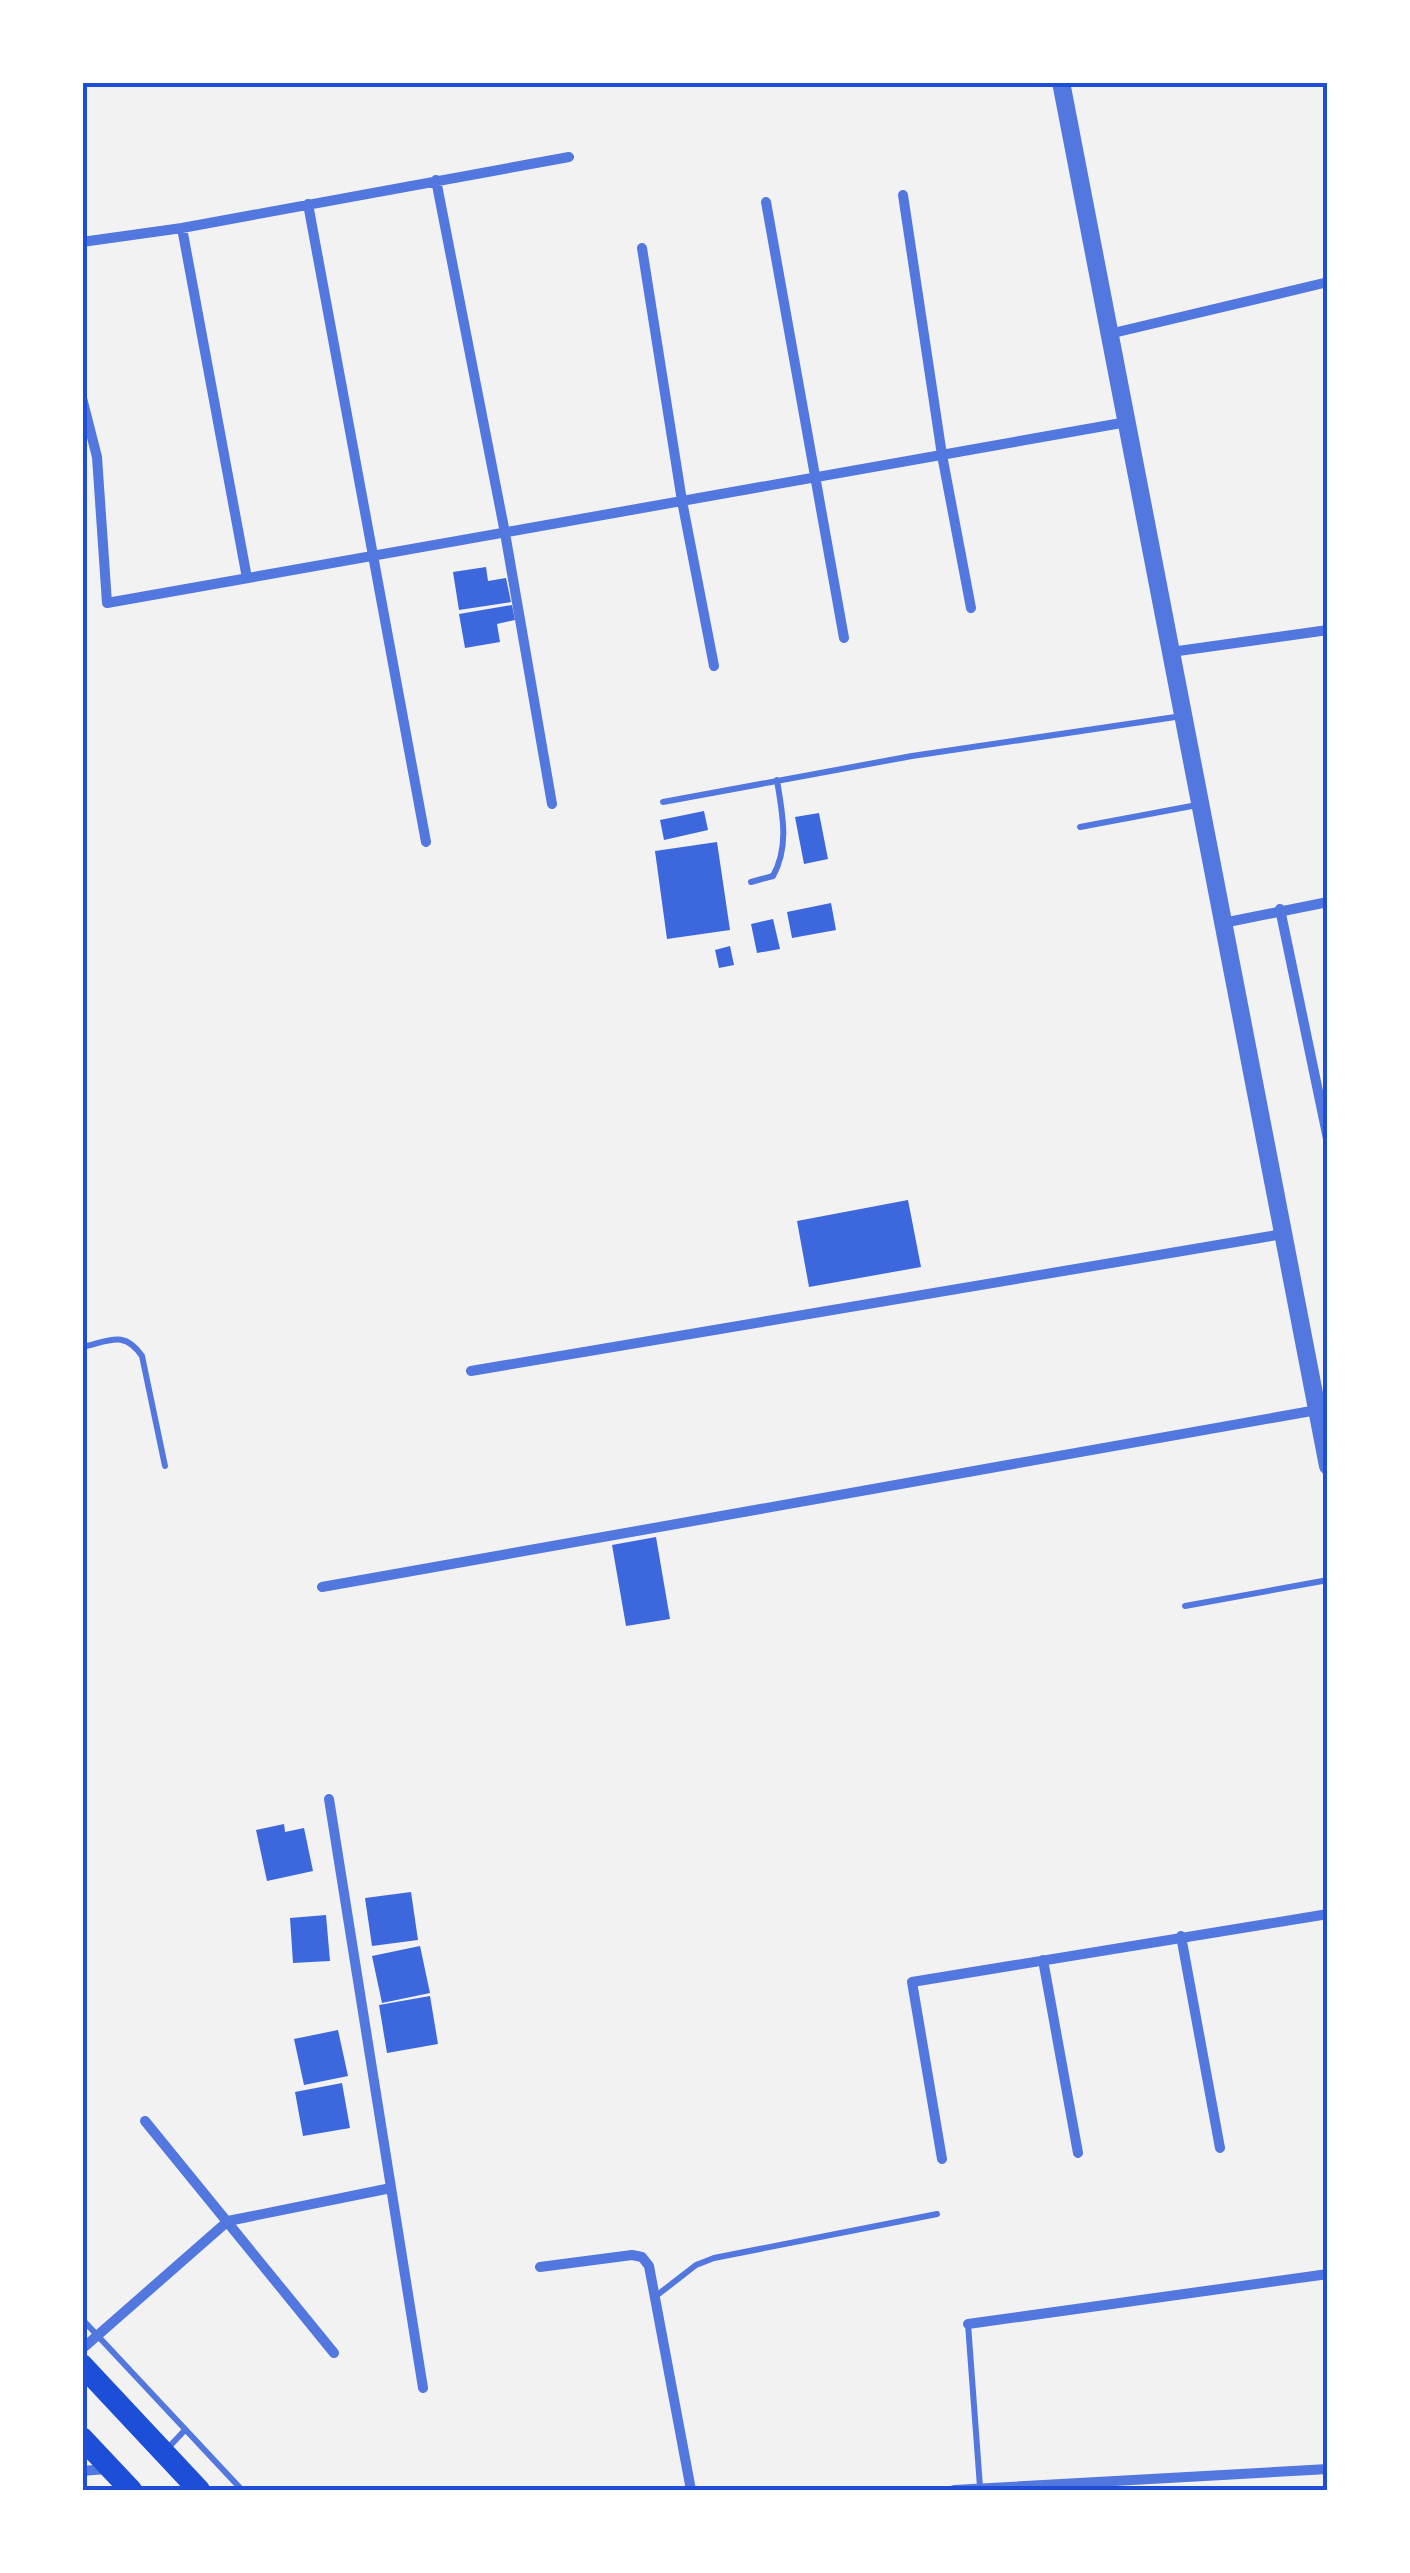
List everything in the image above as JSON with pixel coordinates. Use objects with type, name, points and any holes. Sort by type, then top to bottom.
[{"type":"main road","points":[[82,2365],[199,2490]]},
{"type":"main road","points":[[82,2438],[131,2490]]},
{"type":"street","points":[[1061,82],[1328,1466]]},
{"type":"street","points":[[82,242],[182,228],[569,157]]},
{"type":"street","points":[[436,180],[552,804]]},
{"type":"street","points":[[903,195],[942,455],[971,608]]},
{"type":"street","points":[[766,202],[844,638]]},
{"type":"street","points":[[308,204],[426,842]]},
{"type":"street","points":[[182,228],[248,578]]},
{"type":"street","points":[[642,248],[682,501],[714,666]]},
{"type":"street","points":[[1110,334],[1328,282]]},
{"type":"street","points":[[82,398],[97,457],[108,603],[1126,422]]},
{"type":"street","points":[[1171,652],[1328,630]]},
{"type":"street","points":[[1223,923],[1328,902]]},
{"type":"street","points":[[1280,909],[1328,1139]]},
{"type":"street","points":[[471,1371],[1283,1234]]},
{"type":"street","points":[[322,1587],[1316,1410]]},
{"type":"street","points":[[329,1799],[423,2388]]},
{"type":"street","points":[[942,2159],[912,1982],[1328,1914]]},
{"type":"street","points":[[1181,1936],[1220,2148]]},
{"type":"street","points":[[1042,1960],[1078,2152]]},
{"type":"street","points":[[146,2121],[334,2353]]},
{"type":"street","points":[[82,2349],[228,2222],[391,2188]]},
{"type":"street","points":[[540,2266],[632,2255],[642,2257],[649,2266],[691,2490]]},
{"type":"street","points":[[968,2324],[1328,2274]]},
{"type":"street","points":[[82,2472],[110,2468]]},
{"type":"street","points":[[954,2490],[1328,2469]]},
{"type":"lane","points":[[663,802],[912,756],[1183,716]]},
{"type":"lane","points":[[752,882],[773,876],[783,852],[784,826],[777,780]]},
{"type":"lane","points":[[1080,828],[1200,804]]},
{"type":"lane","points":[[82,1347],[123,1338],[134,1344],[142,1356],[166,1466]]},
{"type":"lane","points":[[1185,1606],[1328,1580]]},
{"type":"lane","points":[[655,2297],[696,2264],[714,2258],[937,2214]]},
{"type":"lane","points":[[82,2320],[242,2490]]},
{"type":"lane","points":[[968,2324],[980,2488]]},
{"type":"lane","points":[[163,2452],[184,2431]]},
{"type":"building","points":[[486,567],[488,581],[506,578],[511,602],[459,610],[453,572]]},
{"type":"building","points":[[512,605],[515,620],[497,624],[500,642],[465,648],[459,614]]},
{"type":"building","points":[[704,811],[708,830],[664,840],[660,820]]},
{"type":"building","points":[[819,813],[828,859],[804,864],[795,817]]},
{"type":"building","points":[[717,842],[730,930],[667,939],[655,851]]},
{"type":"building","points":[[831,903],[836,930],[792,938],[787,912]]},
{"type":"building","points":[[773,919],[780,949],[757,953],[751,924]]},
{"type":"building","points":[[730,946],[734,965],[719,968],[715,950]]},
{"type":"building","points":[[908,1200],[921,1267],[809,1287],[797,1221]]},
{"type":"building","points":[[656,1537],[670,1619],[626,1626],[612,1545]]},
{"type":"building","points":[[284,1824],[285,1832],[304,1828],[313,1871],[267,1881],[256,1830]]},
{"type":"building","points":[[411,1892],[418,1940],[372,1946],[365,1898]]},
{"type":"building","points":[[326,1915],[330,1961],[293,1963],[290,1918]]},
{"type":"building","points":[[420,1946],[430,1993],[382,2003],[372,1956]]},
{"type":"building","points":[[430,1996],[438,2044],[387,2053],[379,2005]]},
{"type":"building","points":[[338,2030],[348,2076],[304,2085],[294,2039]]},
{"type":"building","points":[[342,2083],[350,2128],[303,2136],[295,2092]]}]
